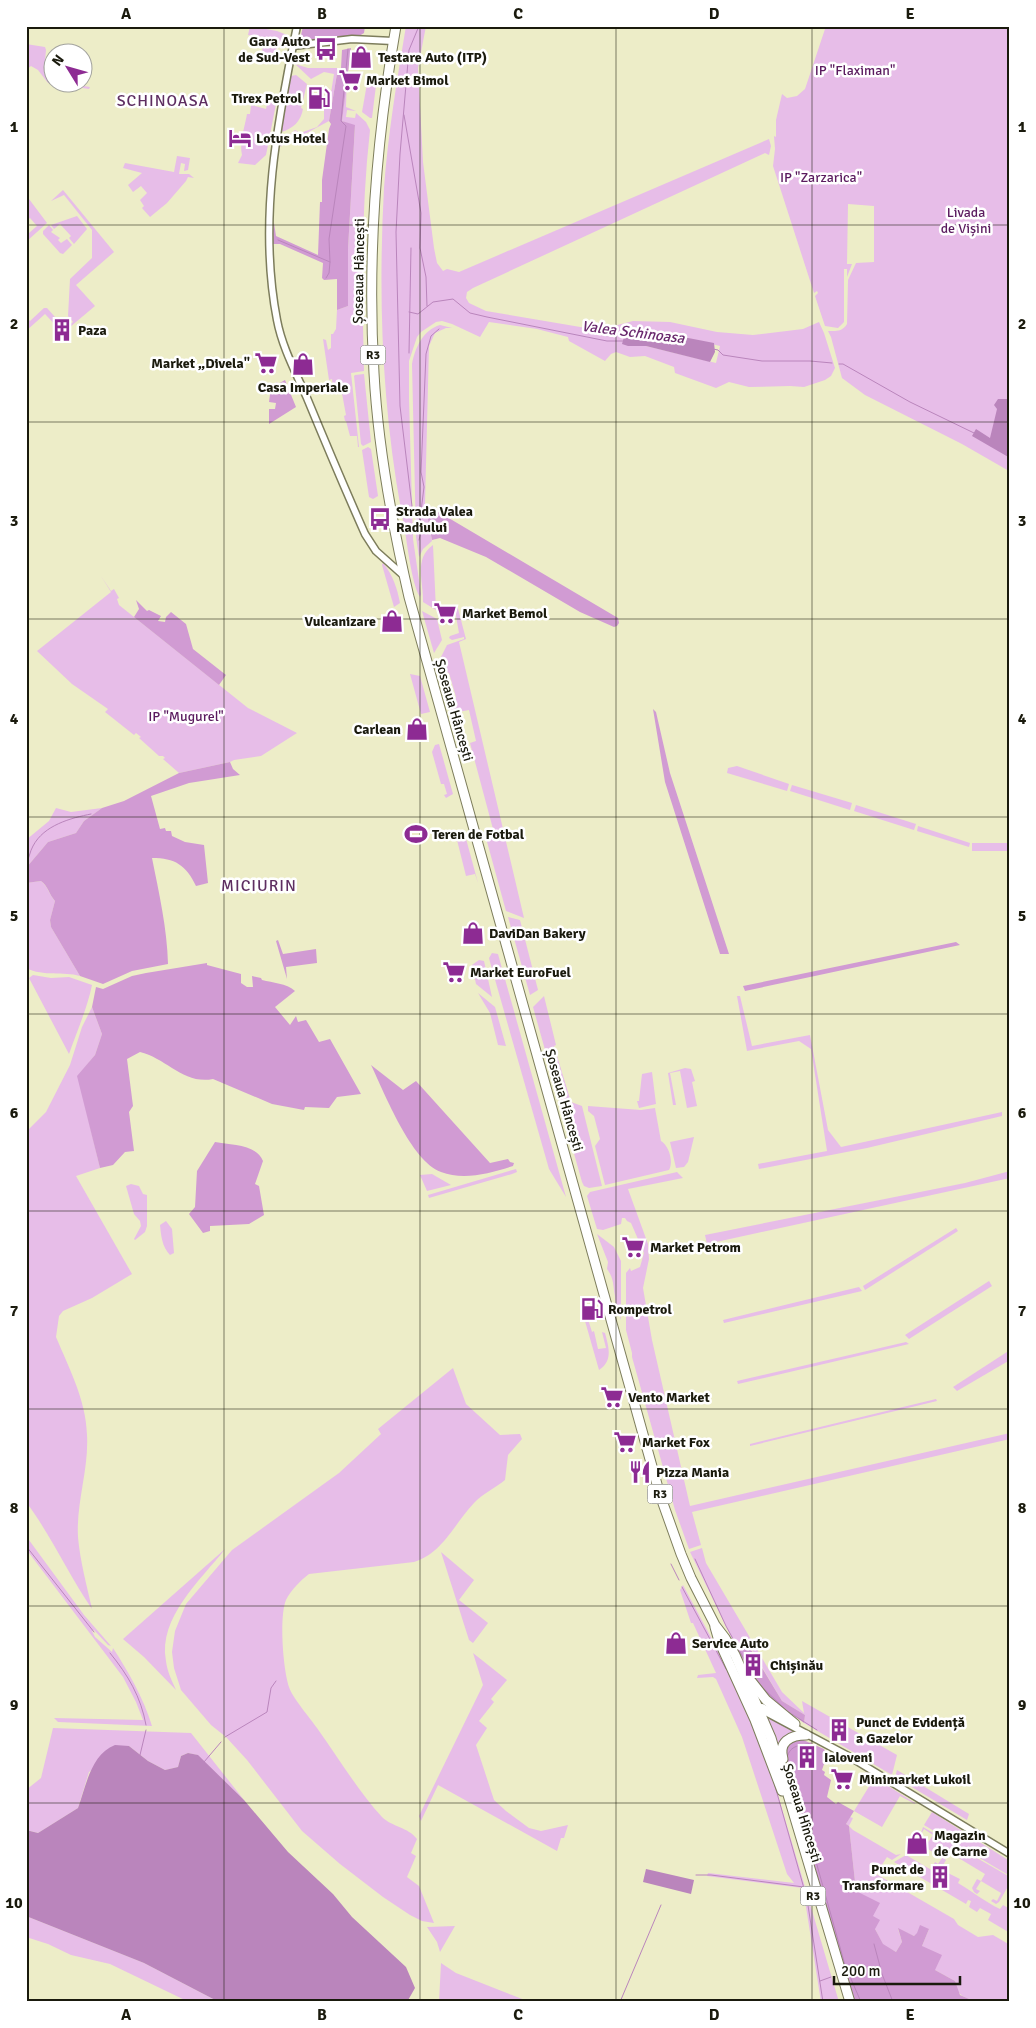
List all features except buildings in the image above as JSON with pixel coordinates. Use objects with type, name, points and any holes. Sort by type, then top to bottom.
[{"type":"highway","name":"Șoseaua Hâncești","points":[[396,26],[380,132],[371,265],[374,373],[381,444],[391,512],[404,576],[439,708],[660,1495],[682,1557],[715,1625],[725,1638],[731,1660]]},
{"type":"highway","name":"R3","points":[[731,1660],[752,1702],[758,1709],[756,1713],[773,1757],[782,1790]]},
{"type":"highway","name":"R3","points":[[731,1660],[761,1695],[795,1724]]},
{"type":"highway","name":"Șoseaua Hîncești","points":[[731,1660],[782,1790],[844,2002]]},
{"type":"highway","name":"Șoseaua Hîncești","points":[[758,1709],[779,1760],[850,2002]]},
{"type":"highway","points":[[755,1720],[754,1715],[758,1709]]},
{"type":"highway","name":"R3","points":[[806,1734],[788,1738],[783,1745],[781,1754],[802,1827],[810,1866]]},
{"type":"street","points":[[296,26],[276,140],[269,204],[268,243],[277,320],[290,358],[365,534],[376,551],[404,576]]},
{"type":"street","points":[[293,46],[352,38],[393,41]]},
{"type":"street","points":[[758,1709],[765,1708],[825,1741],[829,1746]]},
{"type":"street","points":[[758,1709],[829,1746],[1010,1854]]},
{"type":"green space","points":[[250,26],[277,31],[287,35],[265,64],[260,62],[264,40],[262,37],[248,35]]},
{"type":"green space","points":[[406,26],[426,26],[418,68],[423,162],[434,248],[437,263],[443,271],[447,269],[459,272],[769,139],[771,146],[769,155],[765,153],[473,288],[467,292],[466,298],[469,303],[486,311],[598,330],[633,321],[670,322],[717,332],[753,335],[803,329],[819,322],[835,368],[831,376],[825,380],[804,387],[749,387],[729,382],[716,388],[675,373],[674,367],[645,356],[630,357],[616,352],[611,354],[605,361],[569,341],[568,337],[537,329],[489,322],[480,337],[452,324],[442,321],[436,322],[417,337],[409,361],[413,539],[420,597],[414,582],[396,479],[390,438],[383,355],[381,271],[384,188],[390,127]],"holes":[[[678,336],[720,346],[716,363],[646,346],[628,346]]]},
{"type":"green space","points":[[826,26],[1010,26],[1010,474],[1009,471],[962,444],[865,395],[842,378],[828,331],[841,330],[847,324],[848,280],[856,263],[874,262],[874,206],[848,204],[847,264],[852,264],[847,277],[847,269],[844,269],[844,322],[838,328],[825,326],[815,296],[818,293],[817,291],[814,293],[773,166],[776,120],[782,94],[787,98],[797,96],[805,89]]},
{"type":"green space","points":[[26,44],[42,47],[42,75],[31,66],[26,70]]},
{"type":"green space","points":[[295,64],[308,68],[338,68],[329,121],[301,136],[295,131],[285,139],[281,147],[280,145],[284,139],[295,130],[300,133],[317,127],[324,119],[324,105],[329,105],[334,74],[324,72],[311,79]]},
{"type":"green space","points":[[296,75],[307,84],[301,108],[303,109],[302,113],[296,124],[281,132],[291,76]]},
{"type":"green space","points":[[347,76],[346,107],[356,111],[347,110],[346,117],[355,118],[356,113],[366,122],[370,130],[364,220],[364,371],[351,373],[359,447],[357,436],[350,436],[345,421],[344,416],[346,415],[341,388],[333,389],[332,379],[329,380],[323,339],[326,340],[328,350],[331,348],[331,334],[336,329],[337,310],[348,306],[348,249],[355,126],[342,121]]},
{"type":"green space","points":[[377,77],[372,118],[370,118],[362,112],[368,78]]},
{"type":"green space","points":[[268,100],[276,104],[266,155],[255,165],[238,163],[242,155],[241,145],[247,114],[250,114],[251,105],[266,109]]},
{"type":"green space","points":[[177,156],[190,158],[188,170],[184,171],[185,164],[181,163],[179,174],[189,174],[194,178],[188,177],[167,203],[150,217],[142,208],[144,206],[140,200],[147,193],[141,186],[133,192],[128,185],[142,173],[123,168],[125,163],[174,172]]},
{"type":"green space","points":[[63,190],[114,252],[76,285],[95,306],[70,327],[68,326],[73,322],[68,316],[70,279],[92,258],[92,230],[64,195],[51,201]]},
{"type":"green space","points":[[26,195],[47,223],[27,241],[26,230],[29,233],[37,226],[30,218],[26,221]]},
{"type":"green space","points":[[77,216],[87,229],[74,244],[69,238],[71,236],[60,224],[54,229],[51,225]]},
{"type":"green space","points":[[49,225],[53,230],[51,232],[60,238],[58,240],[61,243],[67,239],[72,245],[63,254],[43,234],[43,231]]},
{"type":"green space","points":[[44,308],[47,308],[63,326],[60,330],[45,314],[26,331],[26,317],[30,321]]},
{"type":"green space","points":[[440,325],[452,328],[446,328],[435,333],[429,346],[425,504],[432,541],[423,549],[419,557],[416,537],[412,364],[415,352],[424,335]]},
{"type":"green space","points":[[364,374],[371,442],[363,446],[361,444],[354,376]]},
{"type":"green space","points":[[368,447],[371,449],[378,496],[373,499],[369,497],[362,450]]},
{"type":"green space","points":[[433,545],[436,610],[423,602],[421,571],[423,557]]},
{"type":"green space","points":[[383,563],[392,577],[400,603],[394,607],[382,565]]},
{"type":"green space","name":"IP \"Mugurel\"","points":[[101,576],[111,591],[114,589],[119,598],[117,599],[119,605],[248,708],[297,733],[261,756],[234,760],[179,773],[163,759],[165,758],[163,756],[159,756],[139,738],[141,737],[136,733],[134,735],[105,712],[108,709],[72,684],[37,651],[111,592]]},
{"type":"green space","points":[[454,605],[457,605],[466,639],[459,642],[524,918],[506,911],[486,838],[491,835],[493,829],[470,743],[476,741],[469,710],[453,713],[450,707],[456,697],[449,673],[438,669],[437,665],[447,645],[464,639],[464,637],[452,640],[449,638],[459,633]]},
{"type":"green space","points":[[422,611],[437,619],[442,640],[434,653]]},
{"type":"green space","points":[[410,674],[420,676],[430,712],[421,714]]},
{"type":"green space","points":[[439,744],[453,794],[446,798],[444,795],[447,794],[444,784],[441,784],[432,752],[435,745]]},
{"type":"green space","points":[[737,766],[789,784],[787,791],[727,773],[728,768]]},
{"type":"green space","points":[[792,785],[852,803],[850,810],[790,791]]},
{"type":"green space","points":[[856,805],[916,824],[914,830],[854,811]]},
{"type":"green space","points":[[56,808],[71,812],[102,808],[84,821],[76,833],[48,842],[26,868],[26,840],[49,821]]},
{"type":"green space","points":[[918,826],[970,843],[969,847],[917,831]]},
{"type":"green space","points":[[465,835],[478,883],[475,874],[466,876],[456,836]]},
{"type":"green space","points":[[972,843],[1010,843],[1010,851],[972,851]]},
{"type":"green space","points":[[41,881],[55,901],[50,920],[51,927],[80,976],[33,971],[26,968],[26,883]]},
{"type":"green space","points":[[508,917],[520,920],[538,990],[530,995]]},
{"type":"green space","points":[[492,953],[498,954],[566,1197],[549,1169],[490,962],[489,958]]},
{"type":"green space","points":[[479,960],[484,961],[492,997],[476,984],[472,965]]},
{"type":"green space","points":[[33,975],[51,978],[69,977],[92,985],[85,1011],[69,1054],[29,978]]},
{"type":"green space","points":[[478,993],[495,1007],[506,1046],[498,1045],[490,1013]]},
{"type":"green space","points":[[544,996],[556,1045],[554,1046],[571,1102],[582,1106],[602,1186],[589,1188],[584,1186],[582,1182],[533,1007]]},
{"type":"green space","points":[[737,996],[740,996],[752,1046],[810,1035],[828,1130],[841,1147],[1002,1112],[1002,1116],[867,1148],[759,1169],[758,1164],[827,1151],[811,1049],[799,1041],[747,1051]]},
{"type":"green space","points":[[92,1007],[102,1034],[95,1055],[78,1076],[100,1168],[76,1176],[132,1274],[92,1298],[63,1311],[59,1316],[56,1337],[76,1384],[86,1422],[87,1448],[79,1512],[78,1537],[92,1609],[26,1502],[26,1132],[46,1112],[70,1065],[82,1027]]},
{"type":"green space","points":[[685,1068],[691,1069],[695,1081],[692,1082],[697,1106],[687,1108],[680,1071],[670,1073],[676,1105],[673,1105],[668,1073]]},
{"type":"green space","points":[[652,1072],[656,1104],[639,1108],[637,1101],[639,1101],[642,1074]]},
{"type":"green space","points":[[588,1106],[641,1110],[655,1108],[661,1141],[670,1154],[671,1163],[669,1170],[605,1185],[595,1146],[600,1139],[594,1116],[588,1111]]},
{"type":"green space","points":[[694,1137],[688,1162],[684,1167],[676,1168],[670,1142]]},
{"type":"green space","points":[[516,1169],[517,1172],[512,1174],[429,1198],[428,1195]]},
{"type":"green space","points":[[1010,1171],[1010,1178],[707,1244],[705,1235],[965,1183]]},
{"type":"green space","points":[[677,1172],[683,1178],[628,1189],[648,1244],[649,1259],[643,1288],[652,1340],[690,1506],[1010,1433],[1010,1439],[692,1512],[701,1545],[689,1549],[675,1510],[626,1330],[626,1273],[630,1268],[631,1271],[640,1267],[644,1253],[631,1223],[625,1218],[622,1218],[621,1224],[603,1230],[597,1229],[587,1196],[590,1192]]},
{"type":"green space","points":[[432,1174],[451,1185],[427,1191],[420,1175]]},
{"type":"green space","points":[[131,1184],[139,1186],[143,1194],[147,1195],[147,1226],[145,1232],[135,1240],[141,1226],[140,1221],[134,1214],[126,1186]]},
{"type":"green space","points":[[166,1221],[172,1229],[174,1253],[170,1255],[164,1245],[160,1229],[160,1225]]},
{"type":"green space","points":[[956,1228],[958,1231],[865,1290],[863,1286]]},
{"type":"green space","points":[[597,1234],[614,1247],[621,1261],[621,1320],[612,1279],[607,1269],[608,1262]]},
{"type":"green space","points":[[989,1281],[992,1286],[909,1339],[905,1335]]},
{"type":"green space","points":[[859,1287],[862,1291],[724,1323],[723,1320]]},
{"type":"green space","points":[[586,1313],[592,1332],[594,1331],[598,1349],[606,1348],[602,1332],[605,1333],[608,1344],[608,1358],[599,1370],[583,1314]]},
{"type":"green space","points":[[906,1342],[909,1344],[738,1384],[737,1381]]},
{"type":"green space","points":[[1010,1350],[1010,1360],[957,1391],[953,1387]]},
{"type":"green space","points":[[453,1368],[466,1404],[500,1435],[520,1434],[522,1439],[508,1455],[505,1480],[477,1500],[440,1545],[424,1558],[414,1562],[309,1574],[296,1586],[286,1600],[282,1630],[287,1679],[297,1702],[373,1807],[390,1823],[409,1832],[417,1839],[411,1853],[416,1856],[407,1877],[419,1886],[434,1923],[422,1921],[410,1915],[383,1897],[340,1864],[302,1831],[247,1760],[226,1737],[211,1725],[181,1690],[174,1668],[172,1652],[175,1631],[186,1604],[232,1550],[339,1473],[381,1434],[378,1429]]},
{"type":"green space","points":[[936,1399],[937,1401],[750,1446],[750,1444]]},
{"type":"green space","points":[[26,1536],[84,1615],[111,1646],[94,1630],[92,1631],[95,1637],[112,1652],[113,1648],[135,1685],[152,1726],[58,1722],[54,1718],[143,1720],[123,1677],[26,1549]]},
{"type":"green space","points":[[702,1548],[706,1563],[782,1692],[804,1713],[802,1701],[897,1755],[892,1775],[804,1723],[805,1715],[782,1701],[748,1643],[737,1649],[690,1552]]},
{"type":"green space","points":[[225,1549],[184,1600],[168,1629],[165,1645],[166,1661],[176,1690],[144,1657],[123,1639]]},
{"type":"green space","points":[[441,1552],[474,1580],[459,1600],[488,1623],[473,1643],[469,1640]]},
{"type":"green space","points":[[683,1585],[728,1669],[752,1723],[774,1782],[839,2002],[821,2002],[803,1888],[707,1876],[708,1873],[794,1883],[787,1874],[742,1737],[716,1679],[713,1677],[697,1678],[698,1675],[716,1673],[693,1623],[691,1623],[680,1590]]},
{"type":"green space","points":[[473,1653],[507,1680],[491,1699],[494,1702],[479,1721],[487,1728],[476,1745],[494,1800],[529,1828],[541,1831],[568,1825],[557,1851],[438,1785],[421,1821],[419,1816],[483,1685]]},
{"type":"green space","points":[[765,1714],[799,1732],[779,1749]]},
{"type":"green space","points":[[53,1728],[191,1733],[244,1800],[197,1755],[188,1753],[181,1756],[178,1767],[165,1770],[148,1761],[129,1746],[89,1772],[78,1808],[38,1833],[26,1830],[26,1790],[41,1778]]},
{"type":"green space","points":[[897,1770],[969,1814],[967,1820],[895,1777]]},
{"type":"green space","points":[[866,1772],[915,1804],[900,1796],[882,1827],[854,1811],[873,1780],[864,1774]]},
{"type":"green space","points":[[932,1812],[1008,1860],[1010,1876],[924,1825]]},
{"type":"green space","points":[[850,1817],[853,1818],[849,1826],[846,1824]]},
{"type":"green space","points":[[849,1826],[896,1855],[901,1854],[892,1860],[887,1857],[876,1874],[954,1919],[958,1925],[978,1937],[993,1935],[1010,1945],[1010,2002],[981,2002],[976,2000],[975,2002],[969,2002],[969,1999],[959,1992],[955,1981],[935,1970],[922,1946],[929,1929],[914,1936],[898,1929],[902,1942],[896,1952],[883,1945],[875,1929],[873,1916],[856,1891]]},
{"type":"green space","points":[[923,1827],[1010,1877],[1010,1883],[999,1902],[996,1904],[991,1901],[993,1899],[997,1901],[1001,1893],[981,1881],[985,1874],[947,1851],[942,1857],[946,1860],[942,1866],[937,1869],[932,1868],[935,1862],[938,1864],[942,1858],[925,1847],[933,1835],[924,1829],[920,1836]]},
{"type":"green space","points":[[906,1855],[935,1872],[948,1873],[960,1879],[958,1883],[994,1906],[1000,1909],[1003,1905],[1010,1909],[1010,1933],[988,1920],[991,1914],[980,1908],[977,1912],[969,1907],[971,1901],[968,1900],[966,1904],[894,1862]]},
{"type":"green space","points":[[977,1879],[981,1881],[976,1889],[980,1891],[977,1894],[972,1888]]},
{"type":"green space","points":[[26,1916],[144,1963],[219,2002],[189,2002],[110,1964],[71,1955],[48,1944],[26,1937]]},
{"type":"green space","points":[[455,1926],[440,1952],[437,1942],[427,1927]]},
{"type":"green space","points":[[441,1963],[456,1973],[530,2002],[439,2002]]},
{"type":"shaded area","points":[[303,26],[365,26],[364,33],[359,36],[303,43],[300,40]]},
{"type":"shaded area","points":[[351,48],[342,121],[355,125],[348,249],[348,306],[337,310],[337,279],[324,280],[322,278],[323,263],[280,244],[273,244],[272,227],[274,223],[276,236],[318,255],[320,202],[322,202],[322,180],[331,124],[329,121],[338,68],[341,68],[342,50]]},
{"type":"shaded area","points":[[629,333],[678,336],[714,343],[715,352],[710,362],[646,346],[622,344],[624,337]]},
{"type":"shaded area","points":[[285,380],[296,407],[269,424],[269,409],[275,409],[276,403],[269,402],[271,387],[277,382],[278,384]]},
{"type":"shaded area","points":[[998,399],[1010,399],[1010,458],[972,436],[976,429],[990,438],[997,409],[994,405]]},
{"type":"shaded area","points":[[425,504],[618,618],[619,623],[614,627],[580,612],[486,557],[440,538],[432,540]]},
{"type":"shaded area","points":[[136,600],[147,611],[149,610],[161,616],[158,621],[165,622],[166,617],[171,612],[186,624],[193,649],[226,675],[219,685],[134,617],[139,609]]},
{"type":"shaded area","points":[[653,709],[656,712],[670,773],[729,954],[720,954],[665,782]]},
{"type":"shaded area","points":[[230,762],[233,769],[240,775],[189,783],[151,796],[160,829],[165,828],[166,831],[171,831],[172,836],[185,842],[204,845],[208,883],[196,886],[188,873],[179,864],[167,859],[152,858],[160,897],[168,964],[132,971],[103,984],[80,976],[51,927],[50,920],[55,901],[41,881],[26,883],[26,868],[48,842],[76,833],[84,821],[102,808],[124,801],[179,773]]},
{"type":"shaded area","points":[[278,940],[283,954],[316,949],[317,963],[286,967],[287,979],[276,941]]},
{"type":"shaded area","points":[[956,942],[960,945],[745,991],[743,986]]},
{"type":"shaded area","points":[[207,963],[207,965],[241,974],[241,983],[247,987],[253,987],[252,976],[284,985],[295,991],[275,1007],[290,1025],[296,1016],[298,1022],[306,1020],[319,1042],[330,1039],[361,1094],[337,1097],[329,1108],[305,1107],[304,1110],[272,1104],[213,1079],[203,1080],[184,1075],[149,1055],[140,1052],[127,1059],[133,1106],[129,1112],[134,1151],[125,1152],[113,1165],[100,1168],[77,1076],[95,1055],[102,1034],[92,1007],[96,987],[103,989],[132,976]]},
{"type":"shaded area","points":[[371,1065],[403,1090],[416,1081],[490,1163],[508,1159],[514,1163],[513,1166],[487,1173],[459,1176],[441,1172],[430,1165],[419,1155],[409,1141],[391,1109]]},
{"type":"shaded area","points":[[215,1142],[249,1148],[260,1155],[263,1161],[255,1184],[259,1186],[264,1215],[249,1224],[210,1226],[210,1231],[203,1233],[189,1214],[195,1207],[197,1171]]},
{"type":"shaded area","points":[[747,1643],[782,1701],[805,1715],[804,1723],[770,1698],[753,1678],[761,1672],[757,1666],[747,1667],[737,1649]]},
{"type":"shaded area","points":[[801,1739],[824,1749],[827,1755],[822,1770],[825,1772],[824,1775],[831,1780],[827,1797],[836,1804],[838,1802],[854,1811],[846,1824],[849,1826],[856,1891],[880,1903],[873,1916],[880,1920],[875,1929],[883,1944],[896,1952],[902,1942],[898,1928],[914,1936],[920,1925],[929,1929],[922,1946],[942,1955],[935,1970],[955,1981],[960,1995],[969,1999],[969,2002],[852,2002],[806,1845],[795,1787],[785,1757],[785,1749],[790,1742]]},
{"type":"shaded area","points":[[115,1745],[129,1746],[148,1761],[165,1770],[178,1767],[181,1756],[188,1753],[198,1755],[244,1800],[288,1852],[333,1894],[352,1917],[406,1967],[415,1988],[407,2002],[219,2002],[144,1963],[26,1916],[26,1830],[38,1833],[78,1808],[95,1763],[107,1749]]},
{"type":"shaded area","points":[[646,1869],[694,1880],[691,1894],[643,1882]]},
{"type":"waterway","points":[[412,506],[400,406],[396,232],[400,154],[409,50],[419,26]]},
{"type":"waterway","points":[[326,278],[329,273],[329,239],[346,126],[341,121],[348,49]]},
{"type":"waterway","points":[[404,115],[421,213],[420,248],[426,277],[427,306]]},
{"type":"waterway","name":"Valea Schinoasa","points":[[278,240],[330,262]]},
{"type":"waterway","points":[[409,353],[411,248]]},
{"type":"waterway","name":"Valea Schinoasa","points":[[409,312],[418,314],[433,302],[453,299],[470,313],[607,341],[623,341]]},
{"type":"waterway","points":[[419,540],[422,527],[420,519],[424,487],[421,472],[426,354],[431,336],[439,329]]},
{"type":"waterway","name":"Valea Schinoasa","points":[[713,349],[718,350],[723,355],[762,361],[832,363]]},
{"type":"waterway","name":"Valea Schinoasa","points":[[839,364],[843,364],[910,402],[974,433]]},
{"type":"waterway","points":[[26,864],[33,846],[44,833],[67,820],[91,814]]},
{"type":"waterway","points":[[26,1546],[94,1632]]},
{"type":"waterway","points":[[695,1559],[726,1626],[755,1679]]},
{"type":"waterway","points":[[671,1564],[679,1580]]},
{"type":"waterway","points":[[682,1587],[726,1669]]},
{"type":"waterway","points":[[110,1653],[133,1687],[141,1705],[146,1725]]},
{"type":"waterway","points":[[728,1672],[735,1687]]},
{"type":"waterway","points":[[225,1737],[267,1712],[271,1688],[276,1681]]},
{"type":"waterway","points":[[761,1686],[787,1711],[817,1730]]},
{"type":"waterway","points":[[140,1755],[146,1730]]},
{"type":"waterway","points":[[204,1762],[221,1742]]},
{"type":"waterway","points":[[811,1743],[793,1748],[788,1753],[787,1758],[845,1965],[861,2002]]},
{"type":"waterway","points":[[773,1779],[807,1899],[823,2002]]},
{"type":"waterway","points":[[696,1875],[711,1875],[804,1887]]},
{"type":"waterway","points":[[620,2002],[661,1905]]},
{"type":"waterway","points":[[874,1944],[882,1974],[893,2002]]},
{"type":"waterway","points":[[820,1981],[831,1977]]},
{"type":"place","name":"Gara Auto de Sud-Vest","points":[[326,49]]},
{"type":"place","name":"Testare Auto (ITP)","points":[[361,57]]},
{"type":"place","name":"Market Bimol","points":[[350,80]]},
{"type":"place","name":"Tirex Petrol","points":[[319,98]]},
{"type":"place","name":"Lotus Hotel","points":[[240,138]]},
{"type":"place","name":"Paza","points":[[62,330]]},
{"type":"place","name":"Market „Divela\"","points":[[266,363]]},
{"type":"place","name":"Casa Imperiale","points":[[303,364]]},
{"type":"place","name":"Strada Valea Radiului","points":[[380,519]]},
{"type":"place","name":"Market Bemol","points":[[445,613]]},
{"type":"place","name":"Vulcanizare","points":[[392,621]]},
{"type":"place","name":"Carlean","points":[[417,729]]},
{"type":"place","name":"Teren de Fotbal","points":[[416,834]]},
{"type":"place","name":"DaviDan Bakery","points":[[473,933]]},
{"type":"place","name":"Market EuroFuel","points":[[454,972]]},
{"type":"place","name":"Market Petrom","points":[[633,1247]]},
{"type":"place","name":"Rompetrol","points":[[592,1309]]},
{"type":"place","name":"Vento Market","points":[[612,1397]]},
{"type":"place","name":"Market Fox","points":[[625,1442]]},
{"type":"place","name":"Pizza Mania","points":[[640,1472]]},
{"type":"place","name":"Service Auto","points":[[676,1643]]},
{"type":"place","name":"Chișinău","points":[[753,1665]]},
{"type":"place","name":"Punct de Evidență a Gazelor","points":[[839,1730]]},
{"type":"place","name":"Ialoveni","points":[[807,1757]]},
{"type":"place","name":"Minimarket Lukoil","points":[[842,1779]]},
{"type":"place","name":"Magazin de Carne","points":[[917,1843]]},
{"type":"place","name":"Punct de Transformare","points":[[940,1877]]},
{"type":"district","name":"SCHINOASA","points":[[163,101]]},
{"type":"district","name":"MICIURIN","points":[[259,886]]},
{"type":"park label","name":"IP \"Flaximan\"","points":[[855,70]]},
{"type":"park label","name":"IP \"Zarzarica\"","points":[[821,177]]},
{"type":"park label","name":"Livada de Vișini","points":[[966,220]]}]
